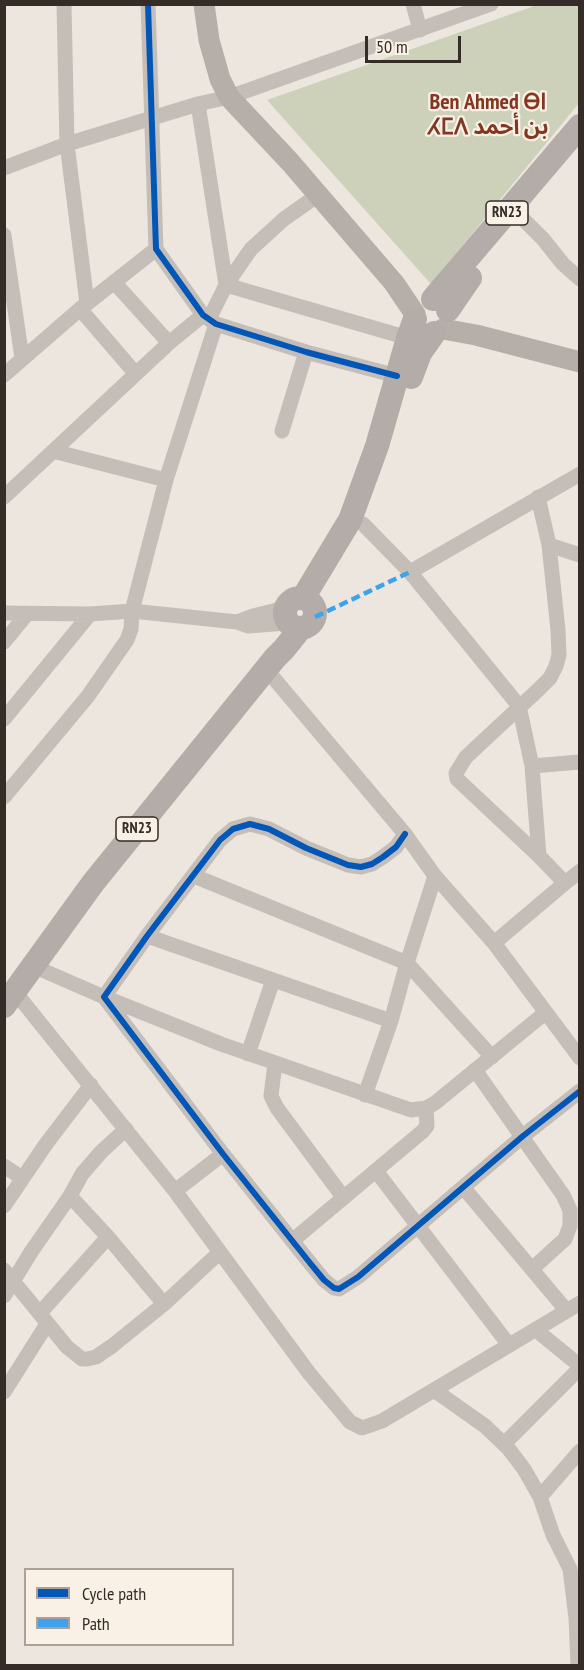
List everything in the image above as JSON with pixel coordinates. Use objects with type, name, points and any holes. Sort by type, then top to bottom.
[{"type":"main road","points":[[204,4],[209,40],[220,80],[229,97],[264,132],[394,283],[430,318],[476,335],[579,362]]},
{"type":"main road","name":"RN23","points":[[10,999],[93,883],[270,663],[277,643],[296,615],[350,520],[377,446],[397,376],[430,318],[579,126]]},
{"type":"main road","name":"RN23","points":[[296,615],[339,567],[363,524],[430,318],[478,268],[579,148]]},
{"type":"street","points":[[64,4],[67,144],[84,306],[136,374]]},
{"type":"street","points":[[148,4],[156,249],[209,319],[306,352],[397,376]]},
{"type":"street","points":[[413,4],[420,30]]},
{"type":"street","points":[[4,168],[67,144],[198,104],[229,97],[420,30],[452,11],[488,5]]},
{"type":"street","points":[[198,104],[226,285]]},
{"type":"street","points":[[4,797],[88,696],[127,640],[131,629],[132,611],[209,319],[226,285],[251,249],[265,234],[318,195]]},
{"type":"street","points":[[521,217],[579,279]]},
{"type":"street","points":[[4,236],[22,358]]},
{"type":"street","points":[[4,375],[84,306],[156,249]]},
{"type":"street","points":[[114,282],[169,343]]},
{"type":"street","points":[[226,285],[430,318]]},
{"type":"street","points":[[4,497],[169,343],[209,319]]},
{"type":"street","points":[[282,431],[306,352]]},
{"type":"street","points":[[53,451],[166,480]]},
{"type":"street","points":[[410,572],[579,474]]},
{"type":"street","points":[[538,497],[549,545],[559,655],[556,666],[550,678],[466,757],[456,773],[457,779],[565,883]]},
{"type":"street","points":[[363,524],[410,572],[519,706],[532,766],[539,856]]},
{"type":"street","points":[[549,545],[579,555]]},
{"type":"street","points":[[4,613],[27,615],[132,611],[237,622],[253,615],[296,615]]},
{"type":"street","points":[[4,719],[90,614]]},
{"type":"street","points":[[4,642],[27,615]]},
{"type":"street","points":[[270,663],[405,834],[435,876],[494,943],[545,1014],[577,1048]]},
{"type":"street","points":[[532,766],[579,762]]},
{"type":"street","points":[[104,998],[147,936],[220,840],[233,829],[250,824],[269,829],[331,858],[361,867],[383,857],[396,847],[405,834]]},
{"type":"street","points":[[494,943],[579,870]]},
{"type":"street","points":[[194,876],[407,963],[492,1057]]},
{"type":"street","points":[[365,1095],[391,1021],[435,876]]},
{"type":"street","points":[[147,936],[391,1021]]},
{"type":"street","points":[[33,966],[104,998],[249,1054],[411,1110],[426,1108],[435,1103],[545,1014]]},
{"type":"street","points":[[249,1054],[273,980]]},
{"type":"street","points":[[104,998],[292,1241],[324,1280],[339,1289],[358,1277],[579,1091]]},
{"type":"street","points":[[10,999],[91,1085],[175,1191],[336,1408],[350,1422],[362,1428],[382,1421],[573,1307],[532,1269],[463,1187]]},
{"type":"street","points":[[275,1063],[271,1096],[277,1108],[343,1197]]},
{"type":"street","points":[[475,1070],[563,1195],[575,1227],[532,1269]]},
{"type":"street","points":[[4,1206],[61,1122],[91,1085]]},
{"type":"street","points":[[292,1241],[423,1131],[427,1126],[426,1108]]},
{"type":"street","points":[[4,1296],[9,1275],[70,1196],[90,1163],[126,1129]]},
{"type":"street","points":[[175,1191],[223,1154]]},
{"type":"street","points":[[4,1166],[22,1178]]},
{"type":"street","points":[[376,1170],[509,1346]]},
{"type":"street","points":[[70,1196],[164,1304]]},
{"type":"street","points":[[4,1392],[44,1318],[108,1237]]},
{"type":"street","points":[[9,1275],[76,1356],[87,1359],[96,1357],[112,1346],[164,1304],[220,1252]]},
{"type":"street","points":[[504,1444],[579,1367],[536,1330]]},
{"type":"street","points":[[434,1390],[485,1426],[504,1444],[524,1469],[540,1497],[552,1535],[575,1578],[578,1665]]},
{"type":"street","points":[[540,1497],[579,1451]]},
{"type":"green space","points":[[537,5],[579,5],[579,103],[431,284],[267,100]]},
{"type":"marked path","points":[[315,617],[410,572]]},
{"type":"cycle path","points":[[148,4],[156,249],[203,315],[216,324],[306,352],[397,376]]},
{"type":"cycle path","points":[[405,834],[396,847],[383,857],[372,864],[361,867],[348,865],[306,848],[269,829],[250,824],[233,829],[220,840],[104,997],[223,1154],[310,1263],[324,1280],[339,1289],[358,1277],[523,1136],[580,1091]]},
{"type":"district","name":"Ben Ahmed ⴱⵏ ⵃⵎⴷ بن أحمد","points":[[488,116]]}]
